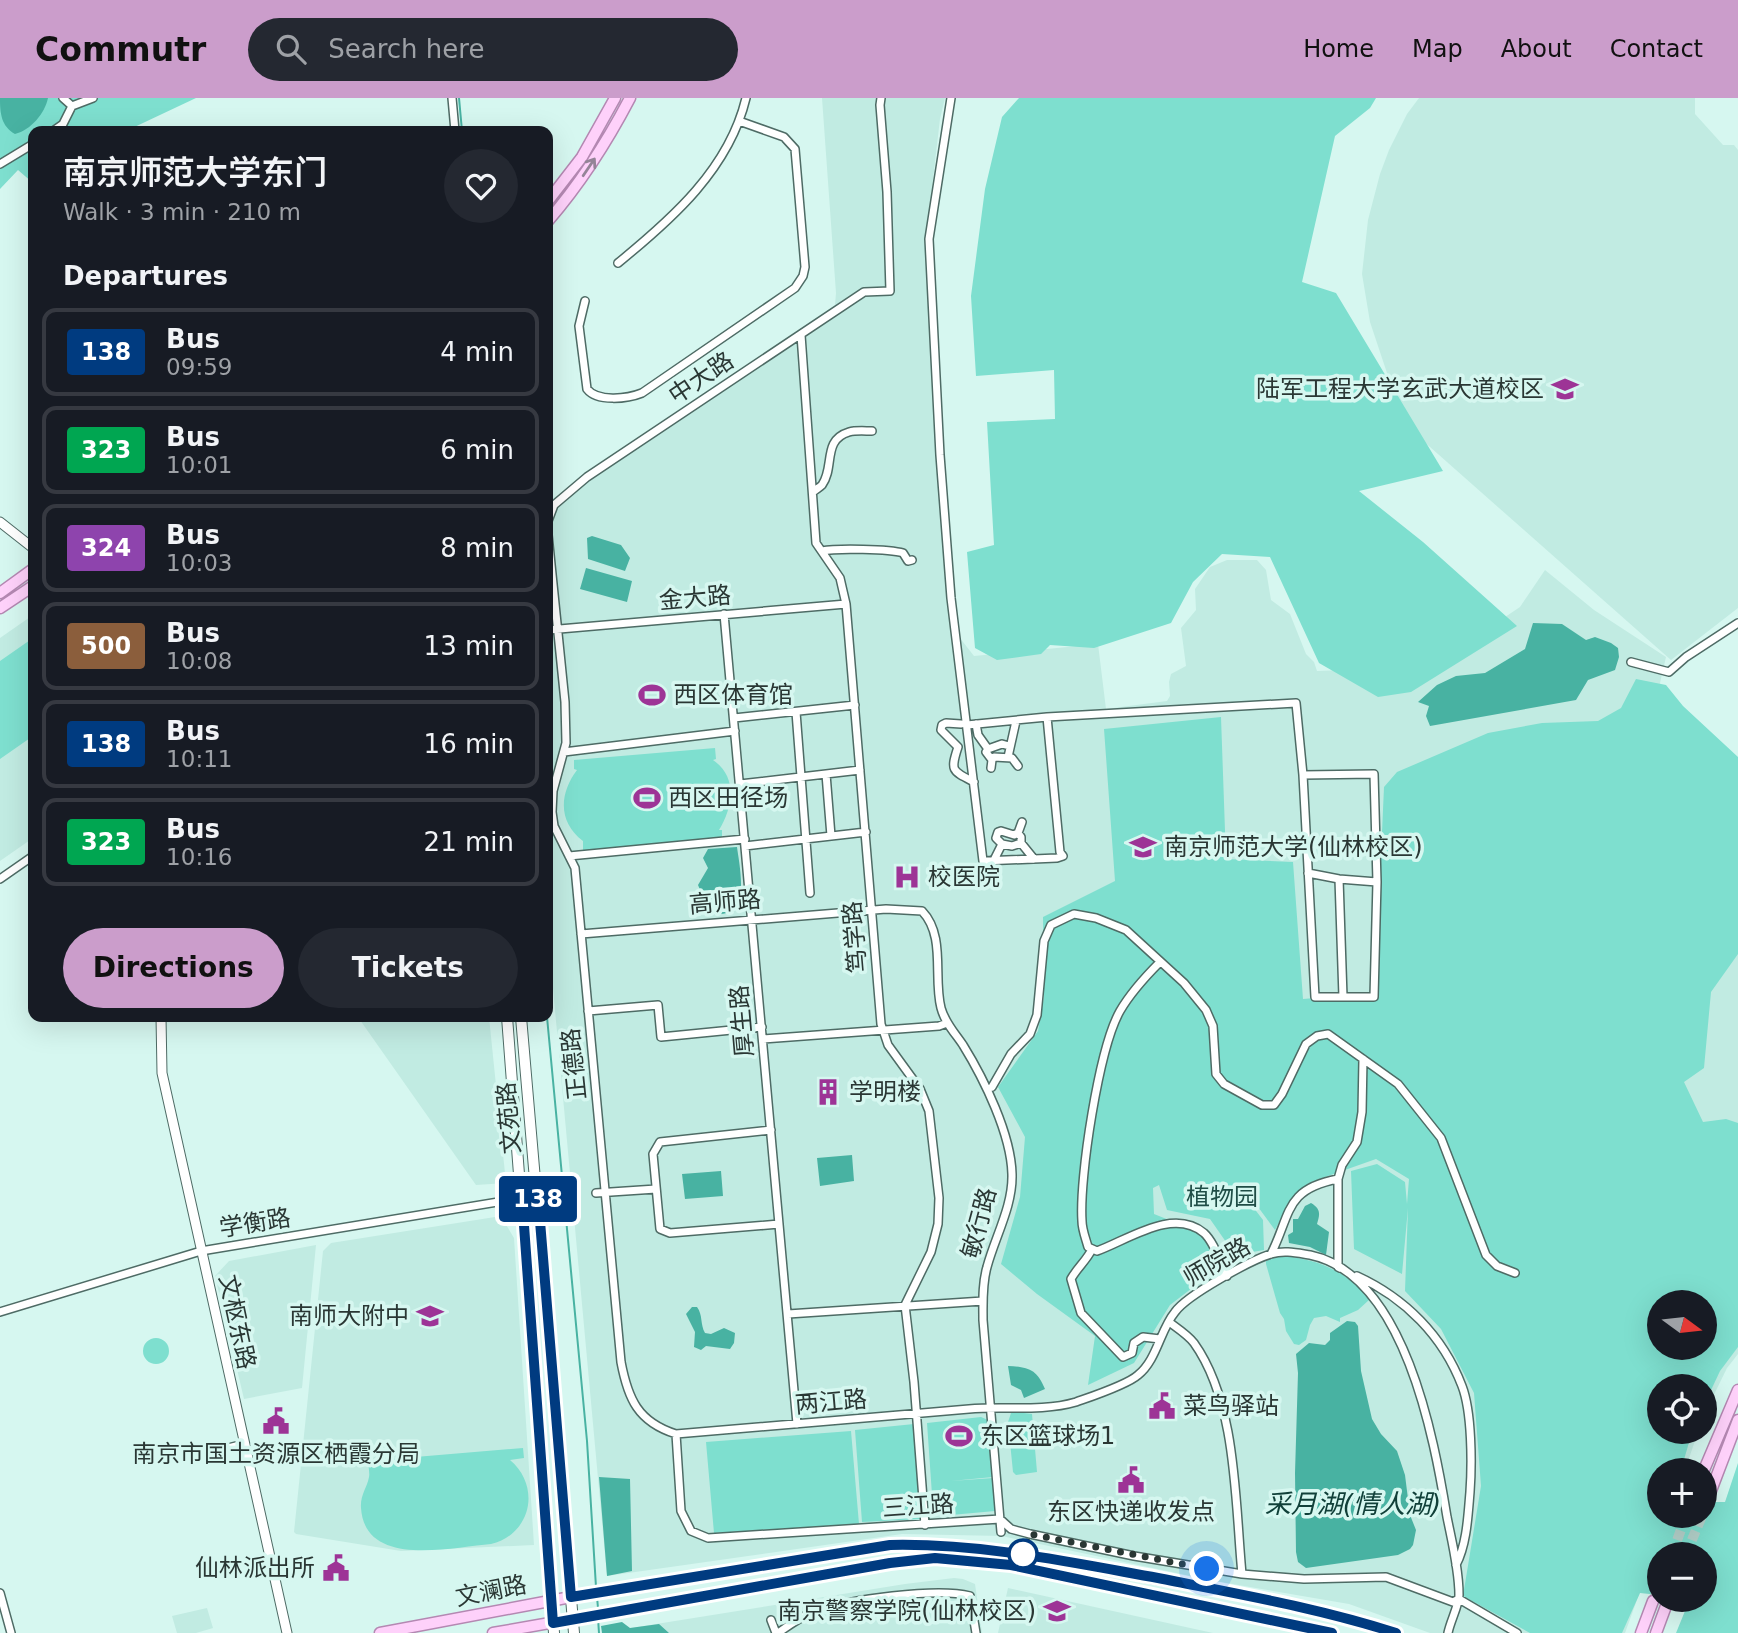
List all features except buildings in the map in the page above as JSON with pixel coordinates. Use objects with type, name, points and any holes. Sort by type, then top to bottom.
[{"type":"main road","points":[[553,195],[582,157],[615,98]]},
{"type":"main road","points":[[553,215],[593,162],[630,98]]},
{"type":"main road","points":[[0,593],[28,573]]},
{"type":"main road","points":[[0,608],[28,589]]},
{"type":"main road","name":"文苑路","points":[[507,1022],[554,1628]]},
{"type":"main road","name":"文苑路","points":[[521,1022],[574,1633]]},
{"type":"main road","points":[[1709,1458],[1738,1391]]},
{"type":"main road","points":[[1717,1475],[1738,1420]]},
{"type":"main road","name":"文澜路","points":[[380,1633],[622,1588],[890,1545],[934,1544],[1015,1552],[1239,1593],[1395,1633]]},
{"type":"main road","name":"文澜路","points":[[493,1633],[554,1628],[573,1619],[592,1615],[890,1563],[935,1558],[1011,1565],[1332,1633]]},
{"type":"main road","points":[[1641,1633],[1649,1612]]},
{"type":"main road","points":[[1656,1633],[1664,1612]]},
{"type":"street","points":[[64,98],[72,106]]},
{"type":"street","points":[[60,126],[72,106],[93,98]]},
{"type":"street","points":[[452,98],[455,126]]},
{"type":"street","points":[[618,263],[650,237],[688,199],[724,151],[746,98]]},
{"type":"street","name":"中大路","points":[[553,508],[587,477],[864,292],[890,291],[881,98]]},
{"type":"street","points":[[951,98],[929,239],[945,530],[964,725],[974,782],[982,861],[1063,856],[1060,852],[1047,718]]},
{"type":"street","points":[[585,301],[579,326],[587,389],[599,398],[632,396],[642,393],[799,285],[805,267],[795,149],[784,138],[738,121]]},
{"type":"street","points":[[0,164],[28,147]]},
{"type":"street","name":"笃学路","points":[[801,334],[816,543],[840,578],[846,604],[884,1030],[888,1045],[920,1089],[929,1111],[939,1198],[938,1224],[931,1252],[905,1306]]},
{"type":"street","points":[[813,492],[822,484],[832,445],[838,438],[849,432],[872,431]]},
{"type":"street","points":[[0,522],[28,544]]},
{"type":"street","points":[[822,551],[835,548],[860,551],[894,550],[903,553],[908,561],[912,560]]},
{"type":"street","points":[[553,587],[557,629]]},
{"type":"street","name":"金大路","points":[[553,629],[846,604]]},
{"type":"street","name":"厚生路","points":[[724,614],[797,1424]]},
{"type":"street","points":[[1631,662],[1670,672],[1686,657],[1738,623]]},
{"type":"street","name":"正德路","points":[[553,792],[566,744],[565,702],[557,629]]},
{"type":"street","points":[[974,782],[955,772],[952,766],[958,747],[941,730],[942,725],[1296,703],[1303,775],[1315,997],[1374,997],[1377,882],[1374,774],[1303,775]]},
{"type":"street","points":[[734,718],[855,705]]},
{"type":"street","points":[[796,712],[810,893]]},
{"type":"street","points":[[1008,757],[1016,720]]},
{"type":"street","points":[[976,724],[978,735],[988,749],[986,752],[991,764],[994,757],[1008,757],[1015,759],[1018,766]]},
{"type":"street","points":[[564,752],[735,731]]},
{"type":"street","points":[[988,749],[1002,744],[1009,746]]},
{"type":"street","points":[[740,784],[860,771]]},
{"type":"street","points":[[826,774],[831,836]]},
{"type":"street","name":"正德路","points":[[553,819],[575,868],[625,1387],[634,1406],[648,1421],[676,1434]]},
{"type":"street","points":[[1018,833],[1022,822]]},
{"type":"street","points":[[1018,833],[1014,835],[997,829],[996,838],[1002,844],[1021,844]]},
{"type":"street","points":[[569,856],[806,839],[866,832]]},
{"type":"street","points":[[1018,833],[1021,844],[1034,859]]},
{"type":"street","points":[[994,860],[1002,844]]},
{"type":"street","points":[[0,879],[28,859]]},
{"type":"street","points":[[1308,873],[1377,882]]},
{"type":"street","points":[[1339,879],[1343,997]]},
{"type":"street","name":"高师路","points":[[581,934],[872,910]]},
{"type":"street","name":"敏行路","points":[[872,910],[922,911],[931,920],[936,944],[941,1007],[947,1023],[964,1046],[1002,1123],[1012,1174],[1009,1196],[986,1269],[983,1301],[1001,1532]]},
{"type":"street","points":[[992,1087],[1011,1054],[1030,1034],[1037,1015],[1044,941],[1051,925],[1074,914],[1096,918],[1126,930],[1184,983],[1206,1010],[1213,1026],[1216,1074],[1224,1084],[1262,1105],[1274,1105],[1282,1094],[1306,1044],[1317,1036],[1328,1034],[1398,1084],[1441,1139],[1486,1255],[1497,1266],[1516,1273]]},
{"type":"street","points":[[1160,962],[1136,986],[1119,1014],[1100,1078],[1086,1169],[1082,1222],[1088,1247],[1097,1251],[1160,1224],[1171,1223],[1194,1228],[1205,1234],[1227,1276]]},
{"type":"street","points":[[588,1011],[659,1004],[661,1037],[762,1027]]},
{"type":"street","name":"文枢东路","points":[[161,1022],[162,1073],[287,1633]]},
{"type":"street","points":[[763,1039],[939,1026],[947,1023]]},
{"type":"street","points":[[1338,1267],[1338,1179],[1342,1165],[1357,1142],[1362,1112],[1363,1059]]},
{"type":"street","points":[[771,1130],[660,1142],[653,1154],[660,1229],[670,1233],[779,1224]]},
{"type":"street","points":[[1271,1254],[1290,1206],[1312,1187],[1338,1179]]},
{"type":"street","points":[[596,1193],[656,1189]]},
{"type":"street","name":"学衡路","points":[[0,1312],[201,1251],[538,1197]]},
{"type":"street","points":[[1092,1249],[1071,1279],[1081,1312],[1123,1357],[1132,1353],[1134,1343],[1143,1337],[1160,1339]]},
{"type":"street","name":"师院路","points":[[990,1408],[1074,1403],[1113,1388],[1138,1376],[1175,1311],[1205,1287],[1271,1254],[1291,1252],[1317,1257],[1395,1298],[1431,1330],[1463,1387],[1472,1460],[1468,1509],[1460,1556],[1455,1566]]},
{"type":"street","name":"师院路","points":[[1338,1267],[1361,1283],[1381,1309],[1418,1384],[1431,1431],[1459,1599],[1448,1633]]},
{"type":"street","points":[[788,1314],[983,1301]]},
{"type":"street","points":[[905,1306],[917,1414],[925,1525]]},
{"type":"street","points":[[1169,1322],[1193,1342],[1222,1401],[1242,1574]]},
{"type":"street","name":"两江路","points":[[676,1434],[990,1408]]},
{"type":"street","name":"三江路","points":[[676,1434],[681,1511],[691,1531],[700,1536],[735,1538],[1000,1519]]},
{"type":"street","points":[[220,1450],[244,1444]]},
{"type":"street","points":[[1000,1519],[1011,1529],[1030,1534],[1134,1556],[1242,1574],[1304,1579],[1386,1577],[1453,1602],[1459,1599],[1517,1633]]},
{"type":"street","points":[[0,1593],[11,1633]]},
{"type":"street","points":[[772,1620],[777,1633],[813,1612],[827,1608],[907,1594],[939,1594],[970,1596],[976,1633]]},
{"type":"shaded area","name":"南京师范大学(仙林校区)","points":[[822,98],[945,98],[940,119],[926,239],[956,633],[974,656],[1098,644],[1106,709],[1167,701],[1170,696],[1171,674],[1186,666],[1181,628],[1196,610],[1195,589],[1210,567],[1227,560],[1257,560],[1266,570],[1271,600],[1290,614],[1306,654],[1314,662],[1317,671],[1400,668],[1426,670],[1520,607],[1545,570],[1594,610],[1666,657],[1660,683],[1664,701],[1738,760],[1738,1354],[1727,1368],[1717,1388],[1717,1374],[1647,1374],[1647,1444],[1694,1444],[1689,1458],[1647,1458],[1647,1528],[1657,1528],[1654,1542],[1647,1542],[1647,1572],[1625,1633],[1430,1633],[1349,1604],[1209,1580],[1002,1536],[902,1534],[607,1576],[553,988],[553,499],[835,305]]},
{"type":"shaded area","name":"陆军工程大学玄武大道校区","points":[[1419,98],[1695,98],[1695,114],[1723,145],[1734,145],[1738,150],[1738,608],[1671,660],[1404,424],[1370,322],[1362,274],[1368,220],[1380,174],[1407,114]]},
{"type":"shaded area","points":[[28,618],[28,841],[0,861],[0,638]]},
{"type":"shaded area","points":[[361,1022],[490,1022],[506,1183],[476,1185]]},
{"type":"shaded area","points":[[495,1217],[505,1223],[514,1238],[534,1545],[401,1551],[296,1534],[294,1532],[323,1251],[331,1243]]},
{"type":"shaded area","points":[[316,1245],[302,1388],[244,1399],[215,1276],[229,1261]]},
{"type":"shaded area","points":[[954,1578],[975,1584],[982,1633],[600,1633],[905,1584]]},
{"type":"shaded area","name":"南京警察学院(仙林校区)","points":[[1008,1588],[1213,1633],[998,1633]]},
{"type":"shaded area","points":[[207,1608],[213,1628],[196,1633],[177,1633],[172,1616]]},
{"type":"green space","points":[[0,98],[196,98],[137,126],[28,126],[28,179],[18,170],[0,189]]},
{"type":"green space","points":[[1019,98],[1376,98],[1370,108],[1335,136],[1302,282],[1336,293],[1443,471],[1359,491],[1423,542],[1517,626],[1411,692],[1378,697],[1319,663],[1270,557],[1222,554],[1193,582],[1171,623],[1094,648],[1050,645],[1041,654],[997,660],[975,648],[967,552],[994,545],[987,422],[1055,419],[1054,370],[976,376],[971,296],[985,189],[1002,117]]},
{"type":"green space","points":[[28,641],[28,739],[0,759],[0,661]]},
{"type":"green space","name":"植物园","points":[[1636,679],[1666,685],[1683,706],[1738,757],[1738,954],[1711,992],[1704,1068],[1684,1082],[1703,1122],[1726,1119],[1738,1123],[1738,1347],[1717,1377],[1717,1374],[1647,1374],[1647,1444],[1689,1444],[1684,1458],[1647,1458],[1647,1528],[1717,1528],[1717,1502],[1725,1502],[1738,1463],[1738,1633],[1676,1633],[1685,1612],[1717,1612],[1717,1542],[1647,1542],[1647,1594],[1640,1593],[1622,1633],[1530,1633],[1463,1596],[1481,1486],[1474,1393],[1441,1329],[1405,1291],[1408,1208],[1402,1274],[1354,1249],[1351,1171],[1377,1164],[1405,1182],[1407,1204],[1409,1179],[1376,1159],[1311,1182],[1291,1199],[1275,1230],[1253,1200],[1250,1203],[1263,1220],[1264,1250],[1229,1256],[1225,1252],[1226,1242],[1210,1219],[1167,1210],[1159,1185],[1153,1188],[1154,1214],[1199,1232],[1222,1265],[1170,1305],[1134,1363],[1088,1385],[1095,1336],[1001,1264],[1020,1197],[1025,1137],[998,1087],[1038,1031],[1044,997],[1043,917],[1115,881],[1104,729],[1221,717],[1226,859],[1293,862],[1303,999],[1375,993],[1384,787],[1397,772],[1488,733],[1542,723],[1598,721],[1621,708]]},
{"type":"green space","name":"西区田径场","points":[[715,748],[716,759],[713,760],[726,775],[731,793],[719,830],[722,830],[722,840],[583,851],[583,841],[569,825],[564,807],[567,789],[577,770],[574,769],[574,760]]},
{"type":"green space","points":[[1278,1256],[1304,1259],[1329,1268],[1351,1281],[1369,1300],[1358,1310],[1340,1318],[1340,1322],[1326,1316],[1314,1318],[1306,1340],[1299,1345],[1294,1344],[1286,1331],[1266,1264],[1266,1261]]},
{"type":"green space","points":[[156,1338],[165,1342],[169,1351],[165,1360],[156,1364],[147,1360],[143,1351],[147,1342]]},
{"type":"green space","points":[[1011,1413],[1032,1414],[1037,1472],[1016,1475],[1013,1472],[1008,1422]]},
{"type":"green space","points":[[981,1417],[988,1420],[993,1477],[951,1481],[993,1478],[995,1511],[940,1516],[933,1509],[927,1423]]},
{"type":"green space","points":[[914,1424],[920,1519],[862,1522],[855,1430]]},
{"type":"green space","points":[[851,1431],[859,1524],[714,1533],[706,1442]]},
{"type":"green space","points":[[523,1448],[524,1458],[510,1460],[526,1483],[528,1508],[516,1530],[505,1539],[491,1544],[413,1550],[394,1547],[378,1540],[366,1527],[361,1503],[369,1477],[368,1461]]},
{"type":"water","points":[[0,98],[48,98],[36,120],[15,134],[2,119]]},
{"type":"water","points":[[592,536],[621,545],[630,558],[625,571],[588,559],[587,538]]},
{"type":"water","points":[[586,568],[632,581],[627,602],[580,589]]},
{"type":"water","points":[[1533,623],[1562,624],[1586,640],[1595,637],[1611,643],[1618,648],[1619,657],[1615,670],[1588,680],[1576,700],[1430,726],[1426,716],[1429,706],[1418,702],[1437,685],[1456,676],[1485,673],[1525,649]]},
{"type":"water","points":[[737,847],[741,892],[736,907],[726,913],[695,914],[695,902],[701,892],[698,885],[708,868],[703,858],[708,849]]},
{"type":"water","points":[[852,1155],[854,1181],[820,1186],[817,1158]]},
{"type":"water","points":[[721,1171],[723,1196],[685,1199],[682,1174]]},
{"type":"water","points":[[1311,1203],[1319,1212],[1317,1224],[1329,1232],[1326,1255],[1310,1247],[1289,1243],[1288,1235],[1293,1232],[1293,1219],[1298,1219],[1305,1206]]},
{"type":"water","points":[[692,1307],[699,1310],[705,1333],[711,1334],[724,1328],[735,1333],[730,1349],[706,1346],[701,1350],[694,1347],[695,1332],[686,1314]]},
{"type":"water","name":"采月湖(情人湖)","points":[[1347,1321],[1355,1322],[1358,1326],[1361,1371],[1372,1419],[1381,1434],[1397,1451],[1405,1475],[1410,1515],[1416,1530],[1413,1545],[1398,1555],[1306,1568],[1298,1562],[1296,1552],[1296,1354],[1309,1343],[1325,1345],[1330,1340],[1330,1333]]},
{"type":"water","points":[[1008,1366],[1031,1370],[1039,1377],[1045,1389],[1024,1398],[1021,1390],[1011,1385]]},
{"type":"water","points":[[599,1477],[630,1479],[632,1571],[607,1576]]},
{"type":"water","points":[[622,1622],[630,1628],[659,1624],[669,1633],[602,1633],[601,1626]]},
{"type":"waterway","points":[[459,98],[462,126]]},
{"type":"waterway","points":[[547,1022],[587,1441],[596,1587]]},
{"type":"waterway","points":[[597,1597],[598,1608]]},
{"type":"waterway","points":[[598,1618],[599,1633]]},
{"type":"tunnel","points":[[1676,1542],[1682,1528]]},
{"type":"tunnel","points":[[1691,1542],[1697,1528]]},
{"type":"bus line","name":"138","points":[[1332,1633],[1011,1565],[935,1558],[890,1563],[553,1623],[522,1198],[538,1197],[571,1597],[890,1545],[934,1544],[1015,1552],[1239,1593],[1396,1633]]},
{"type":"place","name":"陆军工程大学玄武大道校区","points":[[1565,389]]},
{"type":"place","name":"西区体育馆","points":[[652,695]]},
{"type":"place","name":"西区田径场","points":[[647,798]]},
{"type":"place","name":"南京师范大学(仙林校区)","points":[[1143,847]]},
{"type":"place","name":"校医院","points":[[907,877]]},
{"type":"place","name":"学明楼","points":[[828,1092]]},
{"type":"place","name":"南师大附中","points":[[430,1316]]},
{"type":"place","name":"菜鸟驿站","points":[[1162,1406]]},
{"type":"place","name":"南京市国土资源区栖霞分局","points":[[276,1421]]},
{"type":"place","name":"东区篮球场1","points":[[959,1436]]},
{"type":"place","name":"东区快递收发点","points":[[1131,1480]]},
{"type":"place","name":"仙林派出所","points":[[336,1568]]},
{"type":"place","name":"南京警察学院(仙林校区)","points":[[1057,1611]]},
{"type":"route","points":[[1023,1554],[1030,1534],[1207,1569]]}]
